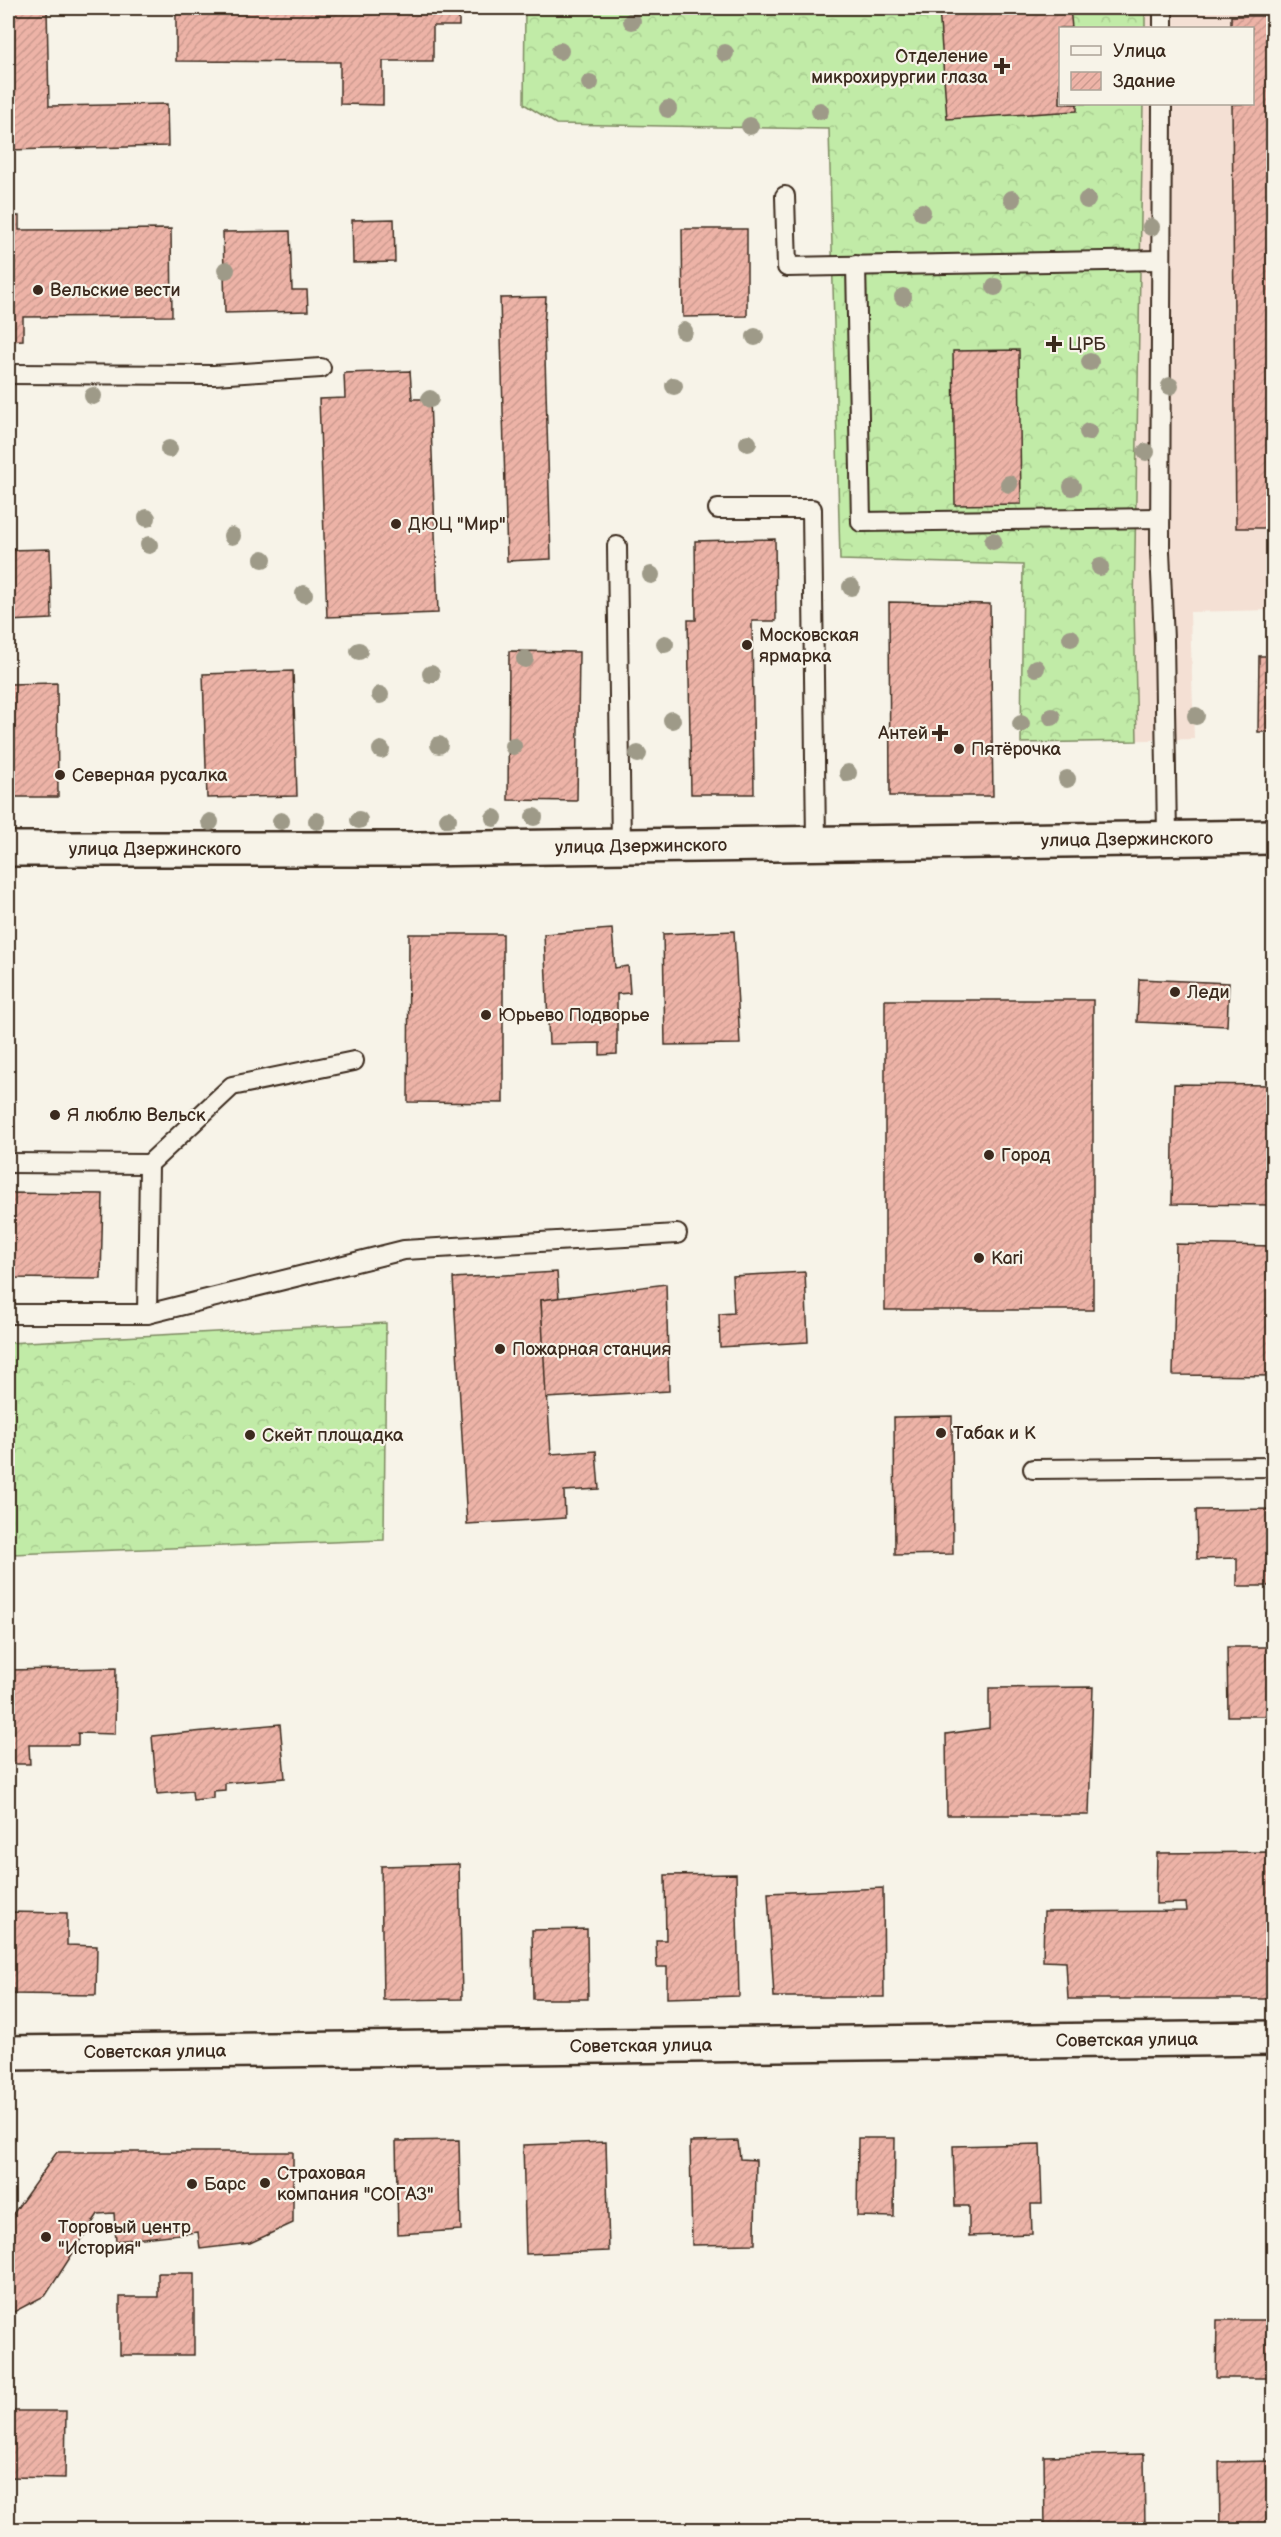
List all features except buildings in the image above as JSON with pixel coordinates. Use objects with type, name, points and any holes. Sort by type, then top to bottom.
[{"type":"main road","name":"улица Дзержинского","points":[[8,849],[418,849],[1274,837]]},
{"type":"main road","name":"Советская улица","points":[[8,2053],[1274,2038]]},
{"type":"lane","points":[[1162,27],[1163,8]]},
{"type":"lane","points":[[1162,105],[1160,518],[1167,837]]},
{"type":"lane","points":[[786,196],[787,267],[1161,260]]},
{"type":"lane","points":[[856,265],[861,522],[1160,518]]},
{"type":"lane","points":[[8,374],[214,375],[321,368]]},
{"type":"lane","points":[[718,509],[813,509],[816,843]]},
{"type":"lane","points":[[617,546],[621,846]]},
{"type":"lane","points":[[8,1163],[149,1164],[232,1086],[354,1060]]},
{"type":"lane","points":[[147,1314],[149,1164]]},
{"type":"lane","points":[[8,1314],[147,1314],[404,1250],[677,1234]]},
{"type":"lane","points":[[1033,1469],[1274,1467]]},
{"type":"shaded area","name":"ЦРБ","points":[[525,8],[1273,8],[1273,610],[1190,612],[1194,739],[1021,743],[1024,565],[840,560],[829,129],[556,124],[524,104]]},
{"type":"green space","name":"ЦРБ","points":[[525,8],[1145,8],[1145,27],[1059,27],[1059,105],[1143,105],[1134,607],[1137,741],[1021,743],[1023,565],[840,560],[829,129],[556,124],[524,104]]},
{"type":"green space","points":[[386,1323],[384,1540],[12,1554],[8,1472],[8,1343]]},
{"type":"place","name":"Отделение микрохирургии глаза","points":[[1002,66]]},
{"type":"place","name":"Вельские вести","points":[[38,290]]},
{"type":"place","name":"ЦРБ","points":[[1054,344]]},
{"type":"place","name":"ДЮЦ \"Мир\"","points":[[396,524]]},
{"type":"place","name":"Московская ярмарка","points":[[747,645]]},
{"type":"place","name":"Антей","points":[[940,733]]},
{"type":"place","name":"Пятёрочка","points":[[959,749]]},
{"type":"place","name":"Северная русалка","points":[[60,775]]},
{"type":"place","name":"Леди","points":[[1175,992]]},
{"type":"place","name":"Юрьево Подворье","points":[[486,1015]]},
{"type":"place","name":"Я люблю Вельск","points":[[55,1115]]},
{"type":"place","name":"Город","points":[[989,1155]]},
{"type":"place","name":"Kari","points":[[979,1258]]},
{"type":"place","name":"Пожарная станция","points":[[500,1349]]},
{"type":"place","name":"Табак и К","points":[[941,1433]]},
{"type":"place","name":"Скейт площадка","points":[[250,1435]]},
{"type":"place","name":"Страховая компания \"СОГАЗ\"","points":[[265,2183]]},
{"type":"place","name":"Барс","points":[[192,2184]]},
{"type":"place","name":"Торговый центр \"История\"","points":[[46,2237]]}]
